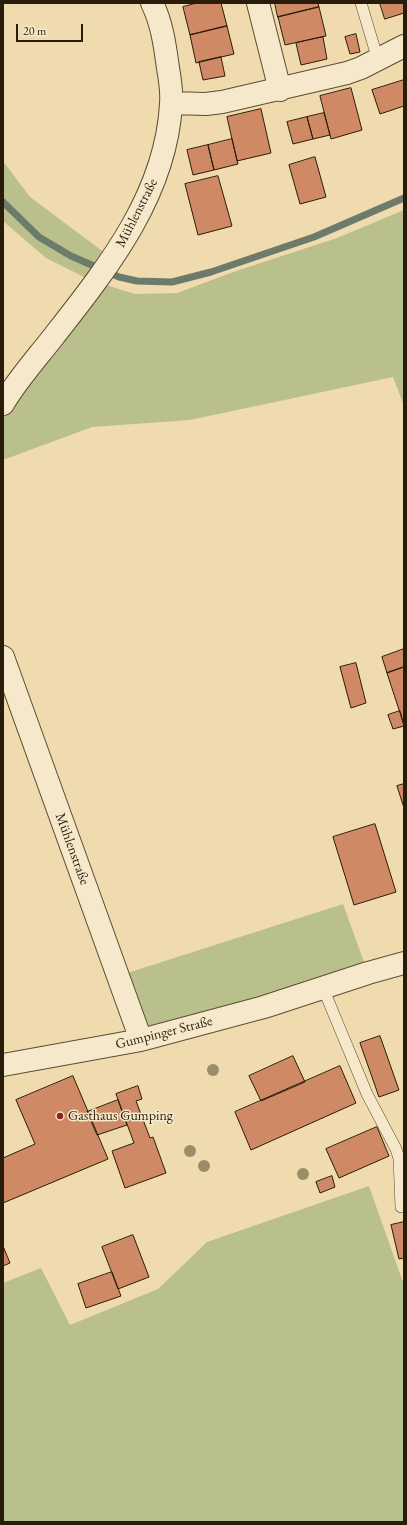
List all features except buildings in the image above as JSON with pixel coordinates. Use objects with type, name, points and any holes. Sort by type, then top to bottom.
[{"type":"street","name":"Mühlenstraße","points":[[3,404],[26,371],[113,259],[144,205],[156,178],[166,141],[172,103],[164,40],[152,3]]},
{"type":"street","points":[[258,3],[280,90]]},
{"type":"street","points":[[172,103],[206,104],[280,90],[362,68],[404,46]]},
{"type":"street","name":"Mühlenstraße","points":[[3,657],[141,1040]]},
{"type":"street","name":"Gumpinger Straße","points":[[3,1065],[141,1040],[264,1007],[368,973],[404,963]]},
{"type":"lane","points":[[361,3],[378,60]]},
{"type":"lane","points":[[323,988],[367,1094],[399,1158],[401,1207]]},
{"type":"green space","points":[[3,161],[30,197],[113,259],[96,282],[135,294],[177,293],[236,271],[337,238],[404,210],[404,406],[393,377],[190,420],[92,427],[3,460],[3,404],[96,283],[46,258],[3,221]]},
{"type":"green space","points":[[343,904],[368,973],[141,1040],[118,976]]},
{"type":"green space","points":[[369,1186],[404,1285],[404,1522],[3,1522],[3,1283],[41,1268],[70,1325],[158,1289],[207,1242]]},
{"type":"waterway","points":[[3,202],[39,237],[71,256],[119,277],[137,281],[172,282],[211,272],[314,237],[404,198]]},
{"type":"place","name":"Gasthaus Gumping","points":[[60,1116]]}]
